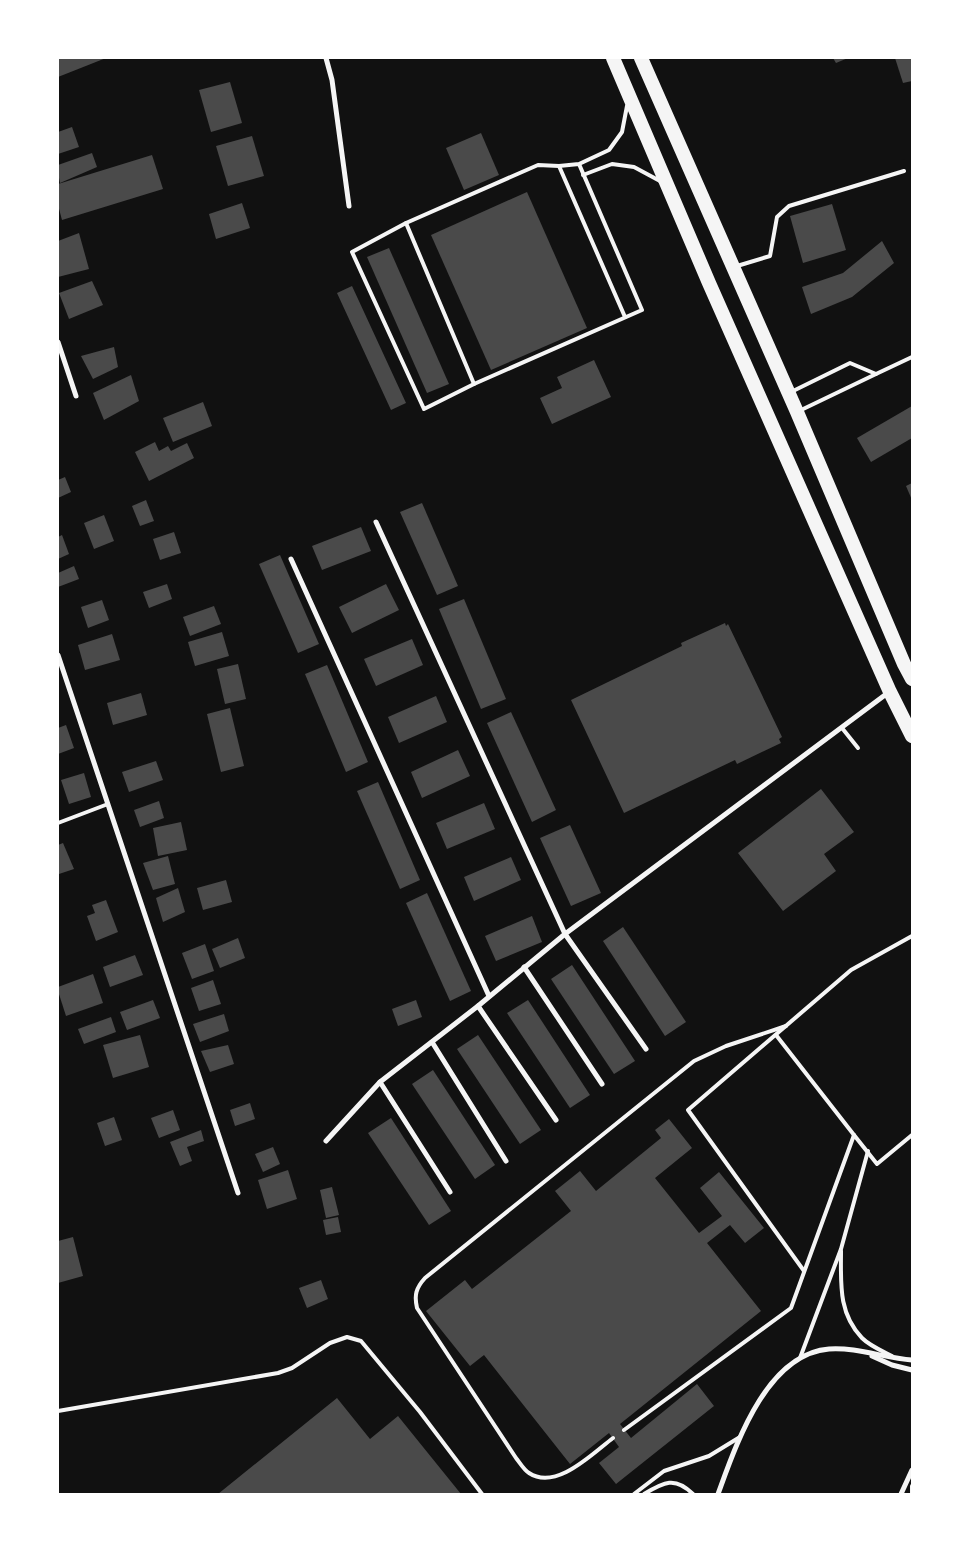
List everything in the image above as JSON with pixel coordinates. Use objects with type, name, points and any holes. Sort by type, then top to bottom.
[{"type":"highway","points":[[613,58],[890,692],[912,736]]},
{"type":"highway","points":[[641,58],[789,393],[912,679]]},
{"type":"street","points":[[326,58],[332,80],[349,206]]},
{"type":"street","points":[[58,342],[76,396]]},
{"type":"street","points":[[376,522],[565,934],[646,1049]]},
{"type":"street","points":[[292,559],[489,996]]},
{"type":"street","points":[[58,656],[238,1193]]},
{"type":"street","points":[[326,1141],[380,1082],[478,1006],[565,934],[890,692]]},
{"type":"street","points":[[524,967],[602,1084]]},
{"type":"street","points":[[478,1006],[556,1120]]},
{"type":"street","points":[[432,1042],[506,1161]]},
{"type":"street","points":[[380,1082],[450,1192]]},
{"type":"street","points":[[718,1494],[742,1436],[762,1395],[782,1372],[800,1358],[828,1349],[843,1349],[912,1360]]},
{"type":"street","points":[[864,1353],[892,1365],[912,1370]]},
{"type":"street","points":[[902,1494],[912,1470]]},
{"type":"lane","points":[[578,164],[642,310],[474,384],[424,409],[352,252],[406,223],[538,165],[559,166],[578,164],[609,150],[622,132],[629,96]]},
{"type":"lane","points":[[584,175],[612,164],[634,167],[660,180],[672,196]]},
{"type":"lane","points":[[559,166],[625,317]]},
{"type":"lane","points":[[732,267],[770,256],[777,217],[788,206],[904,171]]},
{"type":"lane","points":[[406,223],[474,384]]},
{"type":"lane","points":[[797,412],[912,356]]},
{"type":"lane","points":[[789,393],[850,363],[876,374]]},
{"type":"lane","points":[[842,728],[858,748]]},
{"type":"lane","points":[[58,823],[108,804]]},
{"type":"lane","points":[[804,1272],[688,1110],[851,970],[912,936]]},
{"type":"lane","points":[[613,1438],[569,1471],[553,1478],[541,1477],[528,1472],[516,1458],[417,1308],[414,1296],[418,1286],[440,1266],[694,1061],[726,1046],[786,1026]]},
{"type":"lane","points":[[776,1035],[877,1164],[912,1135]]},
{"type":"lane","points":[[624,1430],[791,1308],[854,1135]]},
{"type":"lane","points":[[800,1358],[840,1249],[868,1151]]},
{"type":"lane","points":[[840,1249],[842,1302],[850,1322],[863,1339],[896,1358]]},
{"type":"lane","points":[[58,1411],[278,1373],[292,1368],[330,1342],[347,1337],[361,1341],[420,1412],[482,1494]]},
{"type":"lane","points":[[634,1494],[664,1471],[709,1456],[742,1436]]},
{"type":"lane","points":[[644,1494],[670,1482],[678,1483],[693,1494]]},
{"type":"lane","points":[[912,1486],[912,1494]]},
{"type":"building","points":[[58,58],[106,58],[58,77]]},
{"type":"building","points":[[833,58],[848,58],[836,63]]},
{"type":"building","points":[[895,58],[912,58],[912,81],[903,83]]},
{"type":"building","points":[[230,82],[242,123],[211,132],[199,90]]},
{"type":"building","points":[[72,127],[79,147],[58,154],[58,132]]},
{"type":"building","points":[[481,133],[499,175],[464,190],[446,148]]},
{"type":"building","points":[[252,136],[264,176],[228,186],[216,146]]},
{"type":"building","points":[[92,153],[97,167],[60,183],[58,165]]},
{"type":"building","points":[[152,155],[163,189],[62,220],[58,205],[58,184]]},
{"type":"building","points":[[527,192],[587,328],[491,370],[431,235]]},
{"type":"building","points":[[242,203],[250,228],[216,239],[209,214]]},
{"type":"building","points":[[832,204],[846,250],[803,263],[790,216]]},
{"type":"building","points":[[79,233],[89,269],[58,277],[58,241]]},
{"type":"building","points":[[882,241],[894,263],[852,297],[811,314],[802,287],[843,273]]},
{"type":"building","points":[[389,248],[449,384],[427,393],[367,257]]},
{"type":"building","points":[[92,281],[103,305],[69,319],[59,293]]},
{"type":"building","points":[[352,286],[406,403],[391,410],[337,293]]},
{"type":"building","points":[[114,347],[118,367],[93,379],[81,356]]},
{"type":"building","points":[[594,360],[611,397],[552,424],[540,398],[562,388],[557,377]]},
{"type":"building","points":[[131,375],[139,401],[104,420],[93,393]]},
{"type":"building","points":[[203,402],[212,426],[173,442],[163,418]]},
{"type":"building","points":[[912,406],[912,438],[871,462],[857,438]]},
{"type":"building","points":[[155,442],[159,451],[168,446],[171,451],[187,443],[194,458],[149,481],[135,452]]},
{"type":"building","points":[[65,477],[71,492],[58,498],[58,480]]},
{"type":"building","points":[[912,483],[912,500],[906,486]]},
{"type":"building","points":[[146,500],[154,521],[140,526],[132,506]]},
{"type":"building","points":[[422,503],[458,586],[437,595],[400,512]]},
{"type":"building","points":[[104,515],[114,541],[94,549],[84,523]]},
{"type":"building","points":[[361,527],[371,551],[322,570],[312,546]]},
{"type":"building","points":[[174,532],[181,553],[160,560],[153,539]]},
{"type":"building","points":[[62,535],[69,554],[58,559],[58,537]]},
{"type":"building","points":[[280,555],[319,644],[298,653],[259,564]]},
{"type":"building","points":[[74,566],[79,579],[58,587],[58,573]]},
{"type":"building","points":[[167,584],[172,599],[149,608],[143,592]]},
{"type":"building","points":[[386,584],[399,610],[352,633],[339,607]]},
{"type":"building","points":[[464,599],[506,699],[481,709],[439,609]]},
{"type":"building","points":[[102,600],[109,620],[88,628],[81,607]]},
{"type":"building","points":[[214,606],[221,624],[190,636],[183,617]]},
{"type":"building","points":[[725,623],[726,626],[728,624],[782,737],[779,739],[781,743],[737,764],[735,760],[624,813],[571,700],[682,646],[681,643]]},
{"type":"building","points":[[222,632],[229,656],[195,666],[188,642]]},
{"type":"building","points":[[112,634],[120,660],[85,670],[78,645]]},
{"type":"building","points":[[412,639],[423,665],[376,686],[364,659]]},
{"type":"building","points":[[238,664],[246,699],[225,704],[217,669]]},
{"type":"building","points":[[327,665],[368,762],[346,772],[305,674]]},
{"type":"building","points":[[141,693],[147,715],[113,725],[107,703]]},
{"type":"building","points":[[436,696],[447,722],[399,743],[388,717]]},
{"type":"building","points":[[230,708],[244,766],[221,772],[207,714]]},
{"type":"building","points":[[511,712],[556,810],[532,822],[487,723]]},
{"type":"building","points":[[66,725],[74,748],[58,754],[58,728]]},
{"type":"building","points":[[458,750],[470,776],[422,798],[411,772]]},
{"type":"building","points":[[156,761],[163,780],[129,792],[122,772]]},
{"type":"building","points":[[84,773],[91,797],[69,804],[61,780]]},
{"type":"building","points":[[378,782],[420,880],[400,889],[357,791]]},
{"type":"building","points":[[821,789],[854,832],[824,854],[836,871],[783,911],[738,853]]},
{"type":"building","points":[[159,801],[164,818],[140,827],[134,810]]},
{"type":"building","points":[[484,803],[495,829],[447,849],[436,823]]},
{"type":"building","points":[[181,822],[187,850],[158,856],[153,828]]},
{"type":"building","points":[[570,825],[601,893],[571,906],[540,838]]},
{"type":"building","points":[[63,843],[74,869],[59,874],[58,845]]},
{"type":"building","points":[[168,856],[175,884],[153,890],[143,863]]},
{"type":"building","points":[[511,857],[521,880],[474,901],[464,877]]},
{"type":"building","points":[[226,880],[232,902],[203,910],[197,888]]},
{"type":"building","points":[[178,888],[185,912],[163,922],[156,898]]},
{"type":"building","points":[[427,893],[471,991],[450,1001],[406,903]]},
{"type":"building","points":[[106,900],[118,932],[96,941],[87,916],[95,913],[92,905]]},
{"type":"building","points":[[532,916],[542,942],[496,961],[485,936]]},
{"type":"building","points":[[623,927],[686,1022],[665,1036],[603,941]]},
{"type":"building","points":[[238,938],[245,958],[220,968],[212,949]]},
{"type":"building","points":[[205,944],[214,971],[192,979],[182,953]]},
{"type":"building","points":[[135,955],[143,975],[110,987],[103,967]]},
{"type":"building","points":[[572,965],[635,1061],[614,1074],[551,979]]},
{"type":"building","points":[[93,974],[103,1003],[66,1016],[58,987]]},
{"type":"building","points":[[213,980],[221,1004],[199,1011],[191,988]]},
{"type":"building","points":[[153,1000],[160,1018],[127,1030],[120,1012]]},
{"type":"building","points":[[416,1000],[422,1017],[398,1026],[392,1009]]},
{"type":"building","points":[[528,1000],[590,1095],[570,1108],[507,1013]]},
{"type":"building","points":[[224,1014],[229,1031],[200,1042],[193,1024]]},
{"type":"building","points":[[111,1017],[116,1032],[84,1044],[78,1029]]},
{"type":"building","points":[[140,1035],[149,1067],[113,1078],[103,1045]]},
{"type":"building","points":[[478,1035],[541,1130],[520,1144],[457,1049]]},
{"type":"building","points":[[228,1045],[234,1064],[210,1072],[201,1051]]},
{"type":"building","points":[[433,1070],[495,1165],[475,1179],[412,1084]]},
{"type":"building","points":[[250,1103],[255,1119],[235,1126],[230,1110]]},
{"type":"building","points":[[173,1110],[180,1130],[159,1138],[151,1118]]},
{"type":"building","points":[[114,1117],[122,1140],[105,1146],[97,1123]]},
{"type":"building","points":[[391,1118],[451,1211],[429,1225],[368,1133]]},
{"type":"building","points":[[669,1119],[692,1148],[655,1178],[699,1233],[722,1216],[700,1188],[719,1172],[764,1228],[745,1243],[730,1225],[707,1243],[761,1311],[620,1424],[631,1438],[697,1384],[714,1406],[616,1484],[599,1463],[619,1447],[609,1433],[570,1464],[484,1355],[470,1366],[426,1311],[465,1280],[472,1289],[571,1211],[555,1191],[580,1171],[596,1191],[661,1138],[655,1130]]},
{"type":"building","points":[[201,1130],[204,1141],[187,1147],[192,1161],[180,1166],[170,1142]]},
{"type":"building","points":[[273,1147],[280,1164],[263,1172],[255,1154]]},
{"type":"building","points":[[288,1170],[297,1199],[267,1209],[258,1180]]},
{"type":"building","points":[[332,1187],[339,1215],[326,1218],[320,1190]]},
{"type":"building","points":[[338,1217],[341,1232],[326,1235],[323,1220]]},
{"type":"building","points":[[73,1237],[83,1276],[58,1283],[58,1241]]},
{"type":"building","points":[[321,1280],[328,1299],[307,1308],[299,1288]]},
{"type":"building","points":[[337,1398],[370,1439],[398,1416],[461,1494],[218,1494]]}]
